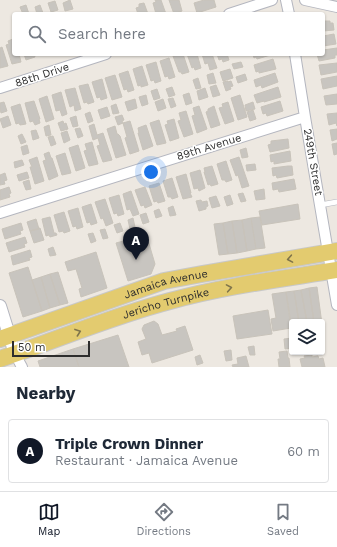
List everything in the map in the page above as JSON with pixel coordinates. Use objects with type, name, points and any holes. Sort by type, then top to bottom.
[{"type":"main road","name":"Jamaica Avenue","points":[[5,337],[164,281],[333,251]]},
{"type":"main road","name":"Jericho Turnpike","points":[[13,362],[124,315],[168,301],[196,294],[334,270]]},
{"type":"street","points":[[235,12],[272,0]]},
{"type":"street","points":[[286,0],[289,12]]},
{"type":"street","points":[[305,0],[337,7]]},
{"type":"street","name":"88th Drive","points":[[0,88],[100,56]]},
{"type":"street","name":"249th Street","points":[[295,56],[304,117],[320,205],[333,251],[337,305]]},
{"type":"street","name":"89th Avenue","points":[[0,213],[304,117]]},
{"type":"street","points":[[0,306],[5,337],[13,362]]},
{"type":"lane","points":[[320,205],[337,202]]},
{"type":"building","points":[[70,0],[73,9],[65,11],[63,3]]},
{"type":"building","points":[[155,0],[161,0],[165,12],[155,12],[153,3],[156,2]]},
{"type":"building","points":[[169,0],[179,0],[182,11],[173,12]]},
{"type":"building","points":[[204,0],[214,0],[216,7],[197,12],[194,3]]},
{"type":"building","points":[[55,1],[58,10],[51,12],[48,3]]},
{"type":"building","points":[[144,3],[147,12],[137,12],[136,8],[139,7],[139,4]]},
{"type":"building","points":[[26,5],[28,12],[22,12],[20,7]]},
{"type":"building","points":[[40,5],[43,12],[36,12],[35,7]]},
{"type":"building","points":[[325,21],[330,21],[330,23],[333,23],[334,30],[325,31]]},
{"type":"building","points":[[334,34],[336,44],[325,46],[325,36]]},
{"type":"building","points":[[12,39],[12,56],[20,56],[21,62],[12,64],[6,45],[9,44],[8,41]]},
{"type":"building","points":[[2,47],[8,66],[0,68],[0,48]]},
{"type":"building","points":[[337,48],[337,55],[335,55],[335,58],[319,61],[318,56],[325,56],[325,50]]},
{"type":"building","points":[[25,56],[35,56],[35,57],[26,60]]},
{"type":"building","points":[[173,56],[184,56],[189,72],[182,74],[179,72]]},
{"type":"building","points":[[188,56],[198,56],[201,68],[195,70],[194,67],[192,68]]},
{"type":"building","points":[[203,56],[213,56],[217,68],[210,70],[208,63],[205,64]]},
{"type":"building","points":[[218,56],[228,56],[229,60],[223,62],[222,59],[219,60]]},
{"type":"building","points":[[254,56],[267,56],[257,59],[256,57],[254,58]]},
{"type":"building","points":[[169,58],[175,77],[169,79],[168,76],[165,77],[160,61]]},
{"type":"building","points":[[273,59],[276,69],[259,73],[259,71],[256,72],[254,65]]},
{"type":"building","points":[[156,62],[161,81],[155,83],[154,80],[151,81],[146,65]]},
{"type":"building","points":[[241,62],[243,67],[234,69],[232,64]]},
{"type":"building","points":[[337,63],[337,72],[321,75],[319,65]]},
{"type":"building","points":[[142,66],[148,85],[141,87],[141,85],[138,86],[133,69]]},
{"type":"building","points":[[230,69],[233,78],[223,81],[220,72]]},
{"type":"building","points":[[128,71],[134,90],[128,92],[127,89],[124,90],[119,74]]},
{"type":"building","points":[[213,73],[216,83],[209,84],[207,75]]},
{"type":"building","points":[[275,73],[278,82],[262,88],[261,85],[256,87],[254,80]]},
{"type":"building","points":[[245,74],[247,80],[238,83],[236,77]]},
{"type":"building","points":[[115,75],[122,97],[112,100],[105,78]]},
{"type":"building","points":[[337,76],[337,86],[323,89],[321,79]]},
{"type":"building","points":[[198,78],[201,88],[196,89],[193,80]]},
{"type":"building","points":[[102,79],[107,98],[101,100],[100,97],[97,98],[92,82]]},
{"type":"building","points":[[231,81],[233,86],[230,87],[231,89],[226,91],[223,82]]},
{"type":"building","points":[[88,84],[94,102],[88,104],[87,102],[84,103],[79,86]]},
{"type":"building","points":[[216,85],[220,95],[213,97],[210,87]]},
{"type":"building","points":[[172,87],[175,95],[169,97],[166,89]]},
{"type":"building","points":[[278,87],[281,97],[257,103],[254,95]]},
{"type":"building","points":[[75,88],[81,109],[75,111],[74,105],[70,107],[65,90]]},
{"type":"building","points":[[205,88],[208,97],[199,100],[197,91]]},
{"type":"building","points":[[157,89],[160,98],[154,100],[151,91]]},
{"type":"building","points":[[61,92],[67,114],[62,116],[60,110],[56,111],[52,95]]},
{"type":"building","points":[[189,93],[192,103],[186,105],[183,95]]},
{"type":"building","points":[[337,94],[337,104],[326,105],[324,96]]},
{"type":"building","points":[[146,95],[148,104],[142,106],[139,97]]},
{"type":"building","points":[[240,95],[247,117],[238,120],[231,98]]},
{"type":"building","points":[[47,96],[54,119],[46,122],[39,99]]},
{"type":"building","points":[[173,98],[176,106],[171,108],[168,99]]},
{"type":"building","points":[[135,99],[137,108],[128,111],[125,102]]},
{"type":"building","points":[[163,99],[166,108],[158,111],[155,102]]},
{"type":"building","points":[[34,101],[40,119],[40,123],[35,125],[33,121],[30,122],[25,103]]},
{"type":"building","points":[[280,101],[283,111],[267,116],[266,113],[263,114],[261,107]]},
{"type":"building","points":[[4,102],[7,111],[1,113],[0,103]]},
{"type":"building","points":[[228,102],[234,121],[225,124],[219,108],[223,107],[222,104]]},
{"type":"building","points":[[253,102],[255,109],[246,111],[245,105]]},
{"type":"building","points":[[20,104],[26,124],[20,125],[19,123],[16,124],[11,107]]},
{"type":"building","points":[[116,104],[119,113],[113,114],[111,106]]},
{"type":"building","points":[[199,106],[207,129],[197,133],[192,116],[195,115],[193,108]]},
{"type":"building","points":[[214,106],[220,125],[211,128],[206,112]]},
{"type":"building","points":[[107,107],[110,116],[101,119],[98,110]]},
{"type":"building","points":[[253,110],[256,119],[250,121],[247,112]]},
{"type":"building","points":[[186,111],[193,134],[184,137],[178,121],[181,120],[179,113]]},
{"type":"building","points":[[90,112],[93,121],[88,123],[85,114]]},
{"type":"building","points":[[337,113],[337,126],[336,123],[329,125],[327,114]]},
{"type":"building","points":[[122,115],[124,120],[122,121],[123,123],[118,125],[115,117]]},
{"type":"building","points":[[8,116],[11,125],[3,128],[0,119]]},
{"type":"building","points":[[76,116],[78,126],[73,127],[70,118]]},
{"type":"building","points":[[174,119],[179,138],[170,141],[165,125],[168,124],[167,121]]},
{"type":"building","points":[[159,120],[166,143],[157,145],[150,123]]},
{"type":"building","points":[[63,121],[64,124],[66,123],[68,129],[61,131],[58,123]]},
{"type":"building","points":[[130,121],[139,151],[130,154],[125,138],[127,137],[123,123]]},
{"type":"building","points":[[94,124],[97,135],[103,133],[112,160],[103,162],[97,146],[100,145],[98,138],[93,140],[89,126]]},
{"type":"building","points":[[49,125],[51,135],[46,136],[44,127]]},
{"type":"building","points":[[146,125],[153,146],[143,150],[138,128]]},
{"type":"building","points":[[115,126],[126,155],[116,158],[107,129]]},
{"type":"building","points":[[80,128],[83,136],[78,138],[75,129]]},
{"type":"building","points":[[337,129],[337,139],[332,141],[330,130]]},
{"type":"building","points":[[36,130],[39,138],[33,140],[31,131]]},
{"type":"building","points":[[67,131],[70,140],[64,143],[61,133]]},
{"type":"building","points":[[22,134],[26,142],[21,144],[18,136]]},
{"type":"building","points":[[53,136],[56,144],[51,146],[48,137]]},
{"type":"building","points":[[288,139],[289,148],[270,152],[268,145],[271,144],[271,141]]},
{"type":"building","points":[[92,142],[98,164],[89,166],[84,151],[87,150],[85,144]]},
{"type":"building","points":[[337,143],[337,154],[334,155],[332,144]]},
{"type":"building","points":[[27,145],[29,153],[23,155],[21,147]]},
{"type":"building","points":[[78,145],[85,168],[76,171],[69,148]]},
{"type":"building","points":[[246,148],[248,157],[242,158],[240,150]]},
{"type":"building","points":[[290,151],[291,161],[274,164],[274,161],[271,162],[270,155]]},
{"type":"building","points":[[49,152],[58,176],[49,180],[43,161],[46,160],[44,154]]},
{"type":"building","points":[[65,153],[71,173],[62,175],[56,156]]},
{"type":"building","points":[[37,157],[44,181],[35,184],[30,167],[32,167],[29,160]]},
{"type":"building","points":[[239,157],[249,186],[242,188],[238,175],[236,176],[230,160]]},
{"type":"building","points":[[22,160],[24,165],[15,168],[14,162]]},
{"type":"building","points":[[226,161],[232,180],[226,182],[225,180],[222,180],[217,164]]},
{"type":"building","points":[[255,164],[256,170],[247,171],[246,165]]},
{"type":"building","points":[[212,166],[218,184],[211,186],[210,184],[208,185],[204,168]]},
{"type":"building","points":[[292,166],[293,175],[277,178],[276,175],[273,176],[272,168]]},
{"type":"building","points":[[200,170],[205,188],[199,191],[198,188],[194,189],[190,173]]},
{"type":"building","points":[[27,172],[29,178],[19,181],[17,175]]},
{"type":"building","points":[[5,173],[7,180],[4,181],[5,184],[0,185],[0,175]]},
{"type":"building","points":[[186,174],[192,197],[183,199],[176,177]]},
{"type":"building","points":[[172,178],[178,197],[172,199],[171,197],[168,197],[163,181]]},
{"type":"building","points":[[294,179],[296,189],[279,192],[278,189],[273,190],[272,183]]},
{"type":"building","points":[[29,180],[31,189],[26,190],[23,182]]},
{"type":"building","points":[[159,183],[165,201],[158,203],[157,201],[154,202],[149,186]]},
{"type":"building","points":[[9,187],[11,193],[9,194],[10,197],[0,200],[0,190]]},
{"type":"building","points":[[145,187],[152,205],[145,208],[144,205],[141,206],[135,190]]},
{"type":"building","points":[[264,189],[265,199],[256,200],[254,191]]},
{"type":"building","points":[[131,191],[139,214],[133,216],[130,209],[127,210],[123,194]]},
{"type":"building","points":[[243,193],[246,201],[241,202],[238,194]]},
{"type":"building","points":[[119,195],[124,214],[118,216],[117,213],[114,214],[109,198]]},
{"type":"building","points":[[230,195],[233,204],[227,206],[224,197]]},
{"type":"building","points":[[216,196],[220,206],[212,208],[209,198]]},
{"type":"building","points":[[105,199],[113,223],[106,226],[103,218],[101,219],[95,202]]},
{"type":"building","points":[[201,200],[202,202],[207,201],[208,206],[206,209],[199,211],[196,201]]},
{"type":"building","points":[[91,204],[97,223],[91,225],[90,222],[87,223],[82,207]]},
{"type":"building","points":[[298,204],[300,219],[262,225],[259,211]]},
{"type":"building","points":[[173,206],[176,215],[170,216],[168,208]]},
{"type":"building","points":[[78,208],[83,227],[77,229],[76,226],[73,227],[68,211]]},
{"type":"building","points":[[159,209],[162,216],[156,218],[154,211]]},
{"type":"building","points":[[64,212],[70,231],[64,233],[63,231],[59,232],[54,215]]},
{"type":"building","points":[[146,213],[149,222],[143,224],[140,215]]},
{"type":"building","points":[[50,217],[54,233],[57,235],[50,237],[49,235],[46,236],[42,219]]},
{"type":"building","points":[[260,217],[265,248],[256,249],[251,218]]},
{"type":"building","points":[[133,218],[135,227],[130,229],[128,220]]},
{"type":"building","points":[[251,218],[256,249],[247,251],[242,220]]},
{"type":"building","points":[[36,219],[39,229],[30,231],[27,222]]},
{"type":"building","points":[[242,220],[247,251],[237,253],[232,221]]},
{"type":"building","points":[[232,221],[237,253],[228,254],[223,223]]},
{"type":"building","points":[[21,223],[23,230],[20,231],[21,234],[5,239],[2,229]]},
{"type":"building","points":[[120,223],[123,231],[117,233],[114,225]]},
{"type":"building","points":[[223,223],[228,254],[219,255],[214,224]]},
{"type":"building","points":[[40,228],[44,240],[34,243],[30,231]]},
{"type":"building","points":[[105,229],[108,238],[103,239],[100,230]]},
{"type":"building","points":[[93,233],[96,241],[91,243],[88,234]]},
{"type":"building","points":[[25,237],[27,243],[24,244],[25,247],[9,252],[6,243]]},
{"type":"building","points":[[147,237],[155,264],[151,274],[128,281],[116,243],[131,239],[132,242]]},
{"type":"building","points":[[53,247],[56,255],[50,256],[48,249]]},
{"type":"building","points":[[30,250],[32,257],[29,258],[30,260],[13,265],[11,256]]},
{"type":"building","points":[[96,252],[107,288],[81,297],[79,289],[82,288],[76,269],[68,271],[65,262]]},
{"type":"building","points":[[28,267],[42,311],[23,317],[9,273]]},
{"type":"building","points":[[58,272],[68,303],[60,305],[50,274]]},
{"type":"building","points":[[50,274],[60,305],[50,308],[41,277]]},
{"type":"building","points":[[41,277],[50,308],[42,311],[32,280]]},
{"type":"building","points":[[317,287],[322,319],[314,319],[309,288]]},
{"type":"building","points":[[309,288],[314,319],[306,319],[301,290]]},
{"type":"building","points":[[301,290],[306,319],[299,319],[294,291]]},
{"type":"building","points":[[294,291],[299,319],[290,319],[286,292]]},
{"type":"building","points":[[286,292],[290,319],[289,328],[273,331],[271,319],[276,318],[272,294]]},
{"type":"building","points":[[268,310],[272,334],[237,339],[233,316]]},
{"type":"building","points":[[154,321],[158,324],[162,335],[177,331],[176,329],[185,326],[193,350],[152,363],[149,353],[142,355],[138,342],[146,339],[142,329],[144,325]]},
{"type":"building","points":[[118,335],[129,367],[79,367],[73,349]]},
{"type":"building","points":[[289,338],[289,348],[285,349],[284,339]]},
{"type":"building","points":[[254,346],[255,355],[250,355],[248,347]]},
{"type":"building","points":[[73,349],[79,367],[40,367],[38,361]]},
{"type":"building","points":[[231,350],[232,360],[226,361],[224,351]]},
{"type":"building","points":[[287,351],[290,367],[279,367],[279,352]]},
{"type":"building","points":[[200,355],[203,363],[197,365],[195,357]]},
{"type":"building","points":[[312,355],[312,357],[318,356],[319,359],[323,358],[325,367],[302,367],[300,359],[305,358],[304,356]]},
{"type":"building","points":[[246,356],[249,367],[233,367],[232,365],[238,364],[237,358]]},
{"type":"place","name":"Triple Crown Dinner","points":[[136,260]]}]
